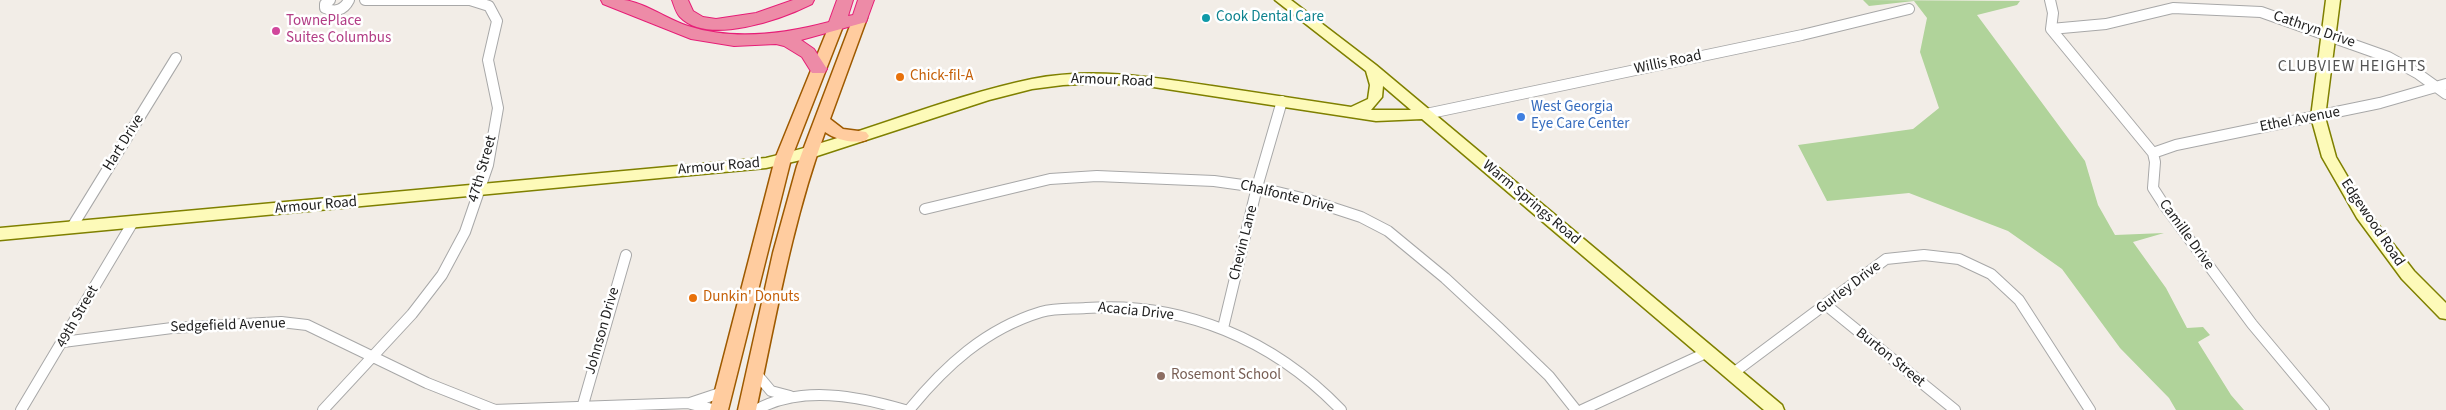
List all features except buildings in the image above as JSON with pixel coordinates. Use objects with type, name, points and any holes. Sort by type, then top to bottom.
[{"type":"highway","points":[[609,0],[691,34],[718,38],[778,39],[807,35],[860,18],[866,0]]},
{"type":"highway","points":[[680,0],[681,7],[689,18],[705,23],[726,24],[755,20],[776,14],[806,0]]},
{"type":"highway","points":[[836,26],[845,0]]},
{"type":"highway","points":[[778,39],[796,43],[806,50],[818,69]]},
{"type":"main road","points":[[747,410],[781,253],[809,153],[860,18]]},
{"type":"main road","points":[[718,410],[783,159],[836,26]]},
{"type":"main road","points":[[822,120],[831,131],[861,136]]},
{"type":"street","points":[[330,0],[325,8],[333,11],[344,7],[349,0]]},
{"type":"street","name":"47th Street","points":[[324,410],[373,357],[442,275],[465,232],[488,165],[498,108],[488,60],[497,21],[489,6],[470,0],[365,0]]},
{"type":"street","name":"Warm Springs Road","points":[[1282,0],[1371,68],[1776,410]]},
{"type":"street","points":[[2050,0],[2054,13],[2051,30],[2153,153]]},
{"type":"street","name":"Edgewood Road","points":[[2333,0],[2318,117],[2329,157],[2362,214],[2408,275],[2446,313]]},
{"type":"street","name":"Cathryn Drive","points":[[2051,30],[2106,24],[2171,4],[2261,12],[2388,57],[2441,85],[2446,94]]},
{"type":"street","name":"Willis Road","points":[[1426,114],[1802,35],[1908,10]]},
{"type":"street","name":"Hart Drive","points":[[72,227],[176,58]]},
{"type":"street","points":[[1352,112],[1364,109],[1376,97],[1378,86],[1371,68]]},
{"type":"street","name":"Armour Road","points":[[0,234],[478,191],[666,171],[744,166],[809,153],[986,96],[1032,84],[1063,80],[1100,78],[1147,81],[1376,116],[1426,114]]},
{"type":"street","name":"Ethel Avenue","points":[[2153,153],[2176,145],[2380,103],[2441,85]]},
{"type":"street","name":"Chevin Lane","points":[[1223,328],[1258,187],[1282,101]]},
{"type":"street","name":"Camille Drive","points":[[2153,153],[2155,162],[2153,188],[2252,324],[2324,410]]},
{"type":"street","name":"Chalfonte Drive","points":[[925,209],[1050,179],[1078,177],[1214,181],[1258,187],[1361,217],[1388,231],[1445,278],[1549,376],[1576,410]]},
{"type":"street","name":"49th Street","points":[[21,410],[133,222]]},
{"type":"street","name":"Gurley Drive","points":[[1732,374],[1886,259],[1909,254],[1936,254],[1964,260],[1978,266],[2006,284],[2019,300],[2090,410]]},
{"type":"street","name":"Johnson Drive","points":[[582,408],[626,255]]},
{"type":"street","name":"Burton Street","points":[[1826,305],[1955,410]]},
{"type":"street","name":"Acacia Drive","points":[[909,410],[956,357],[989,335],[1041,312],[1085,307],[1125,307],[1186,317],[1223,328],[1257,343],[1284,360],[1313,381],[1340,410]]},
{"type":"street","name":"Sedgefield Avenue","points":[[63,342],[172,328],[280,322],[307,325],[427,383],[494,410]]},
{"type":"street","points":[[1582,410],[1708,352]]},
{"type":"street","points":[[755,372],[772,391],[796,397],[859,400],[887,404],[905,410]]},
{"type":"street","points":[[690,404],[723,392]]},
{"type":"street","points":[[756,410],[767,403],[796,397]]},
{"type":"street","points":[[494,410],[690,404],[718,410]]},
{"type":"green space","points":[[1863,0],[2020,1],[2017,5],[1977,15],[2085,161],[2098,205],[2115,235],[2164,233],[2133,242],[2166,288],[2187,328],[2203,327],[2210,335],[2198,342],[2231,395],[2244,410],[2176,410],[2169,398],[2120,348],[2062,269],[2008,231],[1909,193],[1827,201],[1798,145],[1913,129],[1939,108],[1920,52],[1927,18],[1914,1],[1869,6]]},
{"type":"place","name":"Cook Dental Care","points":[[1206,18]]},
{"type":"place","name":"TownePlace Suites Columbus","points":[[276,31]]},
{"type":"place","name":"Chick-fil-A","points":[[900,77]]},
{"type":"place","name":"West Georgia Eye Care Center","points":[[1521,117]]},
{"type":"place","name":"Dunkin' Donuts","points":[[693,298]]},
{"type":"place","name":"Rosemont School","points":[[1161,376]]},
{"type":"district","name":"CLUBVIEW HEIGHTS","points":[[2352,67]]}]
